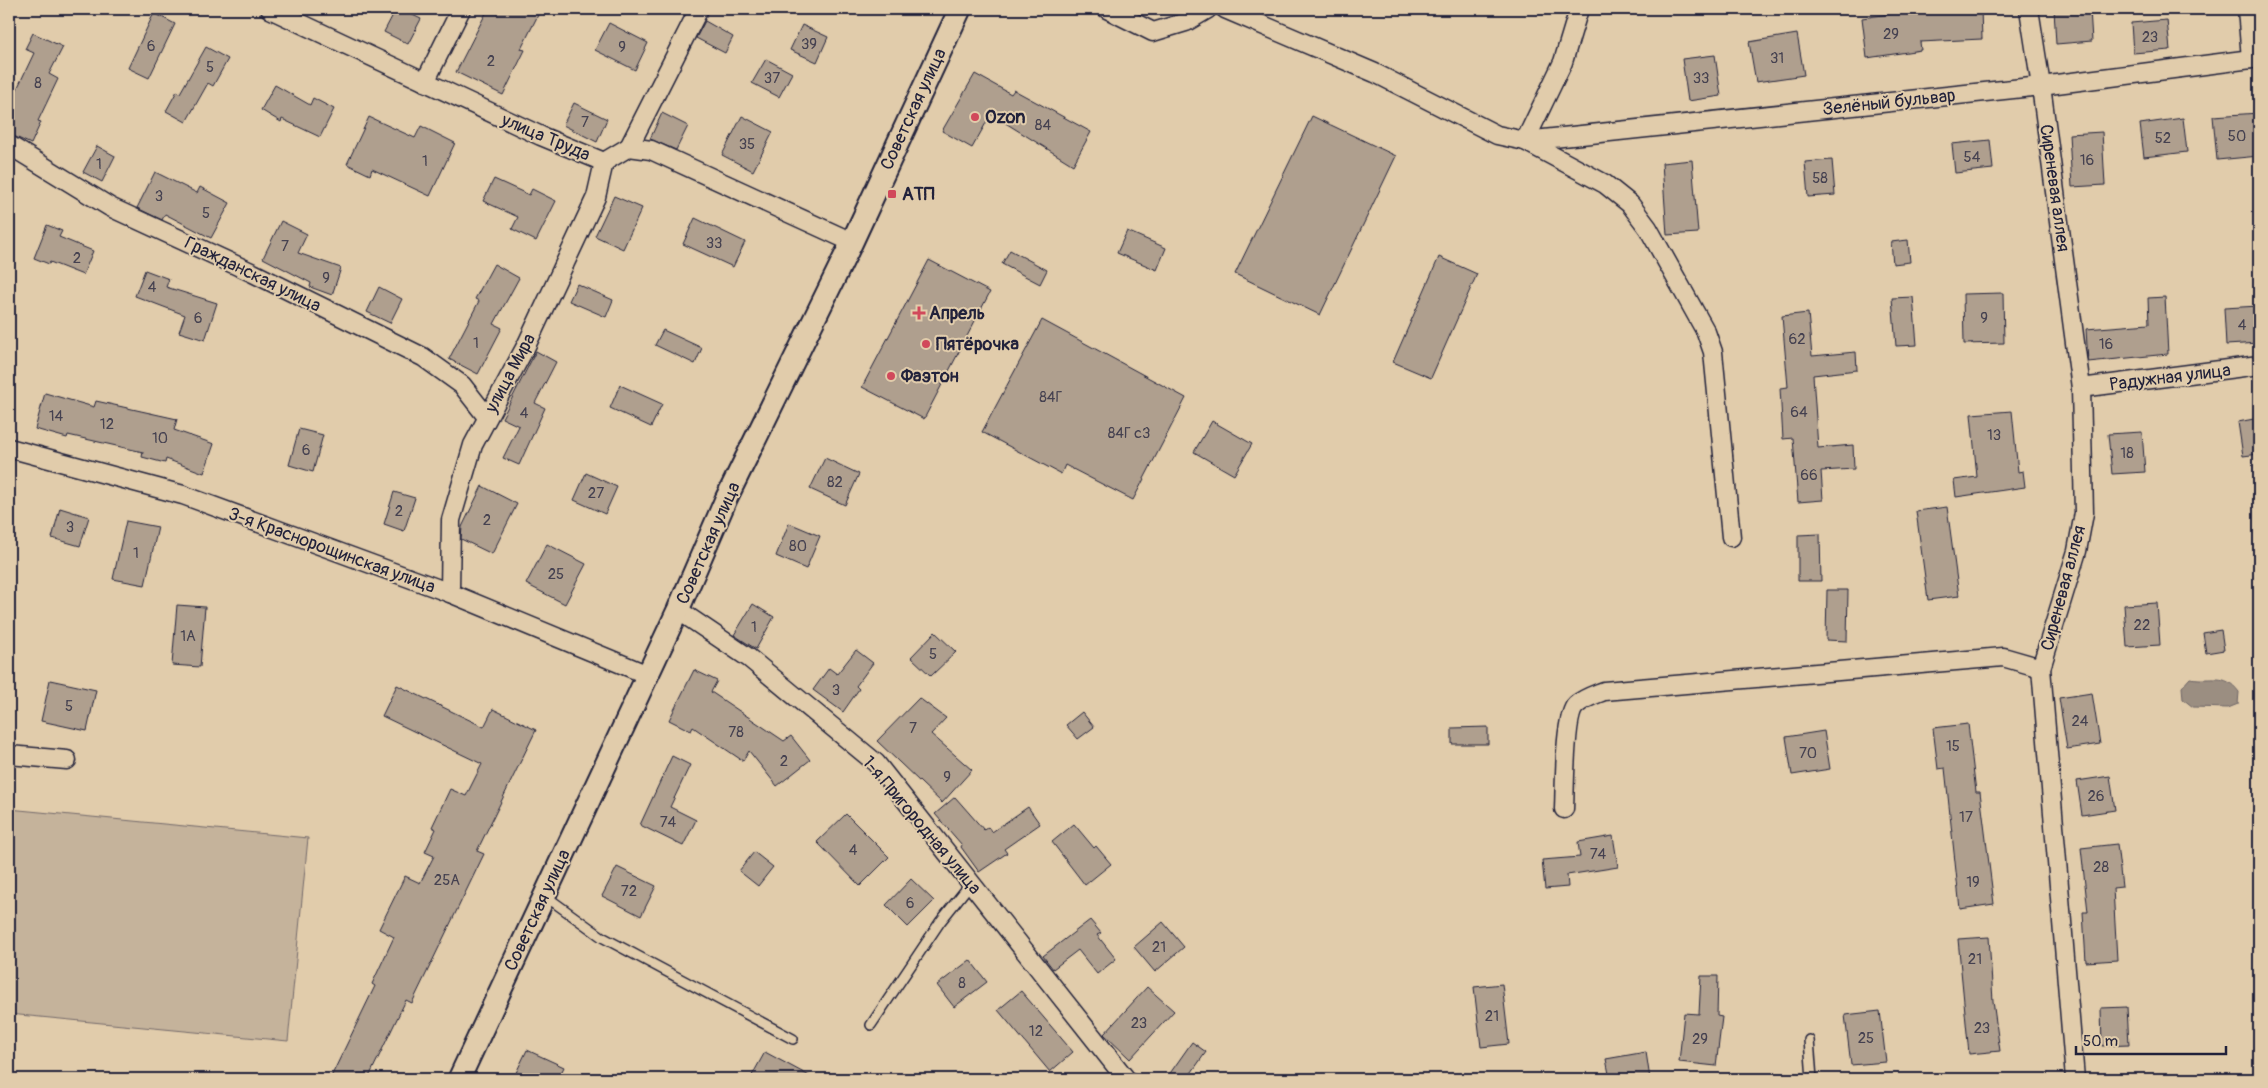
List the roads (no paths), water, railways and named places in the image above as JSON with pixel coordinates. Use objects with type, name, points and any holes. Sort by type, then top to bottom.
[{"type":"street","name":"улица Труда","points":[[270,9],[541,136],[604,162],[629,147]]},
{"type":"street","points":[[425,82],[461,9]]},
{"type":"street","points":[[699,9],[629,147],[651,150],[852,242]]},
{"type":"street","name":"Советская улица","points":[[459,1079],[543,895],[678,610],[726,498],[852,242],[960,9]]},
{"type":"street","points":[[1107,9],[1153,32],[1186,22],[1208,9]]},
{"type":"street","points":[[1224,9],[1375,73],[1497,135],[1525,141],[1605,184],[1630,204],[1648,228],[1706,332],[1713,352],[1731,537]]},
{"type":"street","points":[[1525,141],[1563,62],[1579,9]]},
{"type":"street","name":"Сиреневая аллея","points":[[2029,9],[2081,388],[2084,513],[2077,551],[2041,668],[2075,1079]]},
{"type":"street","name":"Зелёный бульвар","points":[[1525,141],[2041,86],[2255,58],[2247,9]]},
{"type":"street","name":"Гражданская улица","points":[[9,145],[110,207],[254,273],[423,357],[462,385],[487,417]]},
{"type":"street","name":"улица Мира","points":[[450,593],[451,520],[473,445],[526,346],[592,206],[604,162]]},
{"type":"street","name":"Радужная улица","points":[[2081,388],[2259,365]]},
{"type":"street","name":"3-я Краснорощинская улица","points":[[9,448],[183,495],[450,593],[648,675]]},
{"type":"street","name":"1-я Пригородная улица","points":[[678,610],[749,658],[876,763],[1126,1079]]},
{"type":"street","points":[[1564,809],[1569,720],[1575,706],[1587,698],[1604,691],[2002,657],[2041,668]]},
{"type":"street","points":[[9,755],[67,760]]},
{"type":"lane","points":[[871,1025],[940,922],[971,883]]},
{"type":"lane","points":[[543,895],[602,937],[793,1039]]},
{"type":"lane","points":[[1809,1040],[1812,1079]]},
{"type":"place","name":"Ozon","points":[[975,117]]},
{"type":"place","name":"АТП","points":[[892,194]]},
{"type":"place","name":"Апрель","points":[[919,313]]},
{"type":"place","name":"Пятёрочка","points":[[926,344]]},
{"type":"place","name":"Фаэтон","points":[[891,376]]}]
